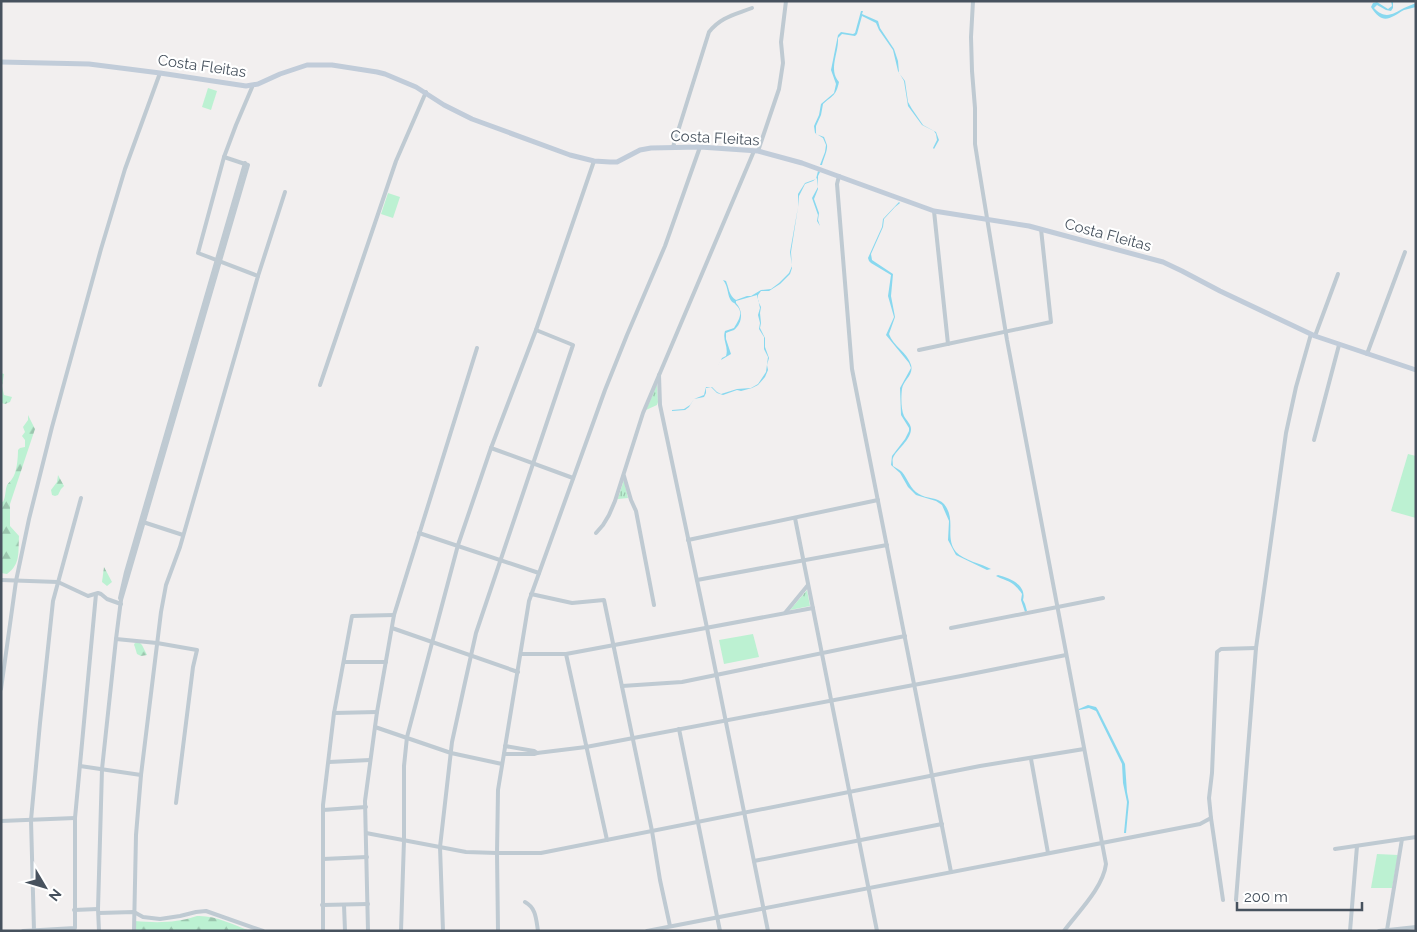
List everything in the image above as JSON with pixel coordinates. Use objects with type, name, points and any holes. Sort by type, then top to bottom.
[{"type":"main road","name":"Costa Fleitas","points":[[1,62],[89,64],[246,86],[307,65],[332,65],[379,72],[396,78],[426,92],[472,119],[570,155],[594,161],[617,162],[646,149],[673,147],[756,151],[802,163],[934,211],[1041,229],[1162,262],[1313,335],[1416,370]]},
{"type":"street","points":[[596,533],[603,526],[609,515],[643,413],[756,151],[779,89],[783,63],[781,42],[786,1]]},
{"type":"street","points":[[973,1],[971,37],[975,144],[1005,332],[1106,864],[1101,882],[1064,931]]},
{"type":"street","points":[[673,147],[709,32],[723,18],[752,8]]},
{"type":"street","points":[[1,689],[16,581],[29,519],[85,302],[125,169],[160,73]]},
{"type":"street","points":[[253,85],[224,157],[198,253],[258,276]]},
{"type":"street","points":[[320,385],[396,161],[426,92]]},
{"type":"street","points":[[498,931],[498,790],[529,601],[605,390],[665,246],[700,147]]},
{"type":"street","points":[[99,931],[102,769],[120,598],[246,164],[224,157]]},
{"type":"street","points":[[401,931],[404,766],[407,737],[458,545],[491,448],[536,330],[594,161]]},
{"type":"street","points":[[840,176],[837,184],[852,369],[952,872]]},
{"type":"street","points":[[134,931],[136,835],[160,612],[166,585],[183,535],[258,276],[285,192]]},
{"type":"street","points":[[934,211],[948,344]]},
{"type":"street","points":[[919,350],[1051,322],[1041,229]]},
{"type":"street","points":[[1367,354],[1405,252]]},
{"type":"street","points":[[1236,900],[1256,648],[1286,433],[1296,387],[1313,335],[1338,274]]},
{"type":"street","points":[[443,931],[440,847],[451,753],[471,655],[476,634],[573,345],[536,330]]},
{"type":"street","points":[[1314,440],[1339,345]]},
{"type":"street","points":[[368,931],[366,807],[377,712],[394,615],[477,348]]},
{"type":"street","points":[[659,375],[660,405],[768,931]]},
{"type":"street","points":[[491,448],[573,478]]},
{"type":"street","points":[[624,474],[636,511],[654,605]]},
{"type":"street","points":[[34,931],[31,820],[53,601],[81,498]]},
{"type":"street","points":[[688,540],[878,500]]},
{"type":"street","points":[[794,518],[877,931]]},
{"type":"street","points":[[142,522],[183,535]]},
{"type":"street","points":[[419,533],[539,573]]},
{"type":"street","points":[[697,580],[887,545]]},
{"type":"street","points":[[1,580],[58,582],[88,596],[101,594],[107,599],[121,602]]},
{"type":"street","points":[[785,613],[808,585]]},
{"type":"street","points":[[23,931],[75,928],[75,818],[96,594]]},
{"type":"street","points":[[531,594],[572,603],[604,600],[670,926]]},
{"type":"street","points":[[951,628],[1103,598]]},
{"type":"street","points":[[521,654],[566,654],[813,608]]},
{"type":"street","points":[[323,931],[323,810],[334,713],[352,616],[394,615]]},
{"type":"street","points":[[392,628],[518,672]]},
{"type":"street","points":[[622,686],[682,682],[905,636]]},
{"type":"street","points":[[116,639],[157,643],[197,650],[193,667],[176,803]]},
{"type":"street","points":[[1223,900],[1209,795],[1212,773],[1217,652],[1221,649],[1256,648]]},
{"type":"street","points":[[566,654],[607,840]]},
{"type":"street","points":[[504,754],[534,754],[537,752],[586,747],[1066,655]]},
{"type":"street","points":[[344,662],[386,662]]},
{"type":"street","points":[[334,713],[377,712]]},
{"type":"street","points":[[375,727],[451,753],[502,764]]},
{"type":"street","points":[[679,729],[720,931]]},
{"type":"street","points":[[505,746],[537,752]]},
{"type":"street","points":[[366,833],[466,852],[497,854],[541,853],[980,766],[1084,749]]},
{"type":"street","points":[[1031,758],[1048,853]]},
{"type":"street","points":[[329,762],[370,760]]},
{"type":"street","points":[[80,766],[141,775]]},
{"type":"street","points":[[323,810],[366,807]]},
{"type":"street","points":[[1,821],[75,818]]},
{"type":"street","points":[[647,931],[1200,824],[1211,818]]},
{"type":"street","points":[[754,861],[942,824]]},
{"type":"street","points":[[1335,849],[1416,837]]},
{"type":"street","points":[[1388,930],[1402,839]]},
{"type":"street","points":[[1350,931],[1357,846]]},
{"type":"street","points":[[323,859],[367,857]]},
{"type":"street","points":[[524,902],[532,907],[536,913],[538,931]]},
{"type":"street","points":[[322,905],[368,904]]},
{"type":"street","points":[[344,905],[345,931]]},
{"type":"street","points":[[74,910],[134,912],[143,917],[160,919],[206,911],[263,931]]},
{"type":"street","points":[[1379,931],[1406,929],[1416,926]]},
{"type":"green space","points":[[208,88],[217,91],[211,110],[202,107]]},
{"type":"green space","points":[[388,193],[400,197],[393,218],[381,214]]},
{"type":"green space","points":[[1,373],[4,374],[2,386],[4,395],[12,397],[10,402],[5,404],[1,403]]},
{"type":"green space","points":[[657,384],[657,405],[646,410]]},
{"type":"green space","points":[[28,415],[35,429],[10,504],[10,526],[19,536],[17,562],[7,574],[1,573],[1,501],[3,502],[5,498],[7,485],[15,473],[18,450],[25,447],[25,440],[22,436],[25,432],[23,427],[28,420]]},
{"type":"green space","points":[[1408,454],[1416,456],[1416,518],[1391,511]]},
{"type":"green space","points":[[58,475],[64,486],[58,495],[55,496],[52,495],[51,490],[57,482]]},
{"type":"green space","points":[[624,480],[628,498],[618,499],[618,498]]},
{"type":"green space","points":[[104,567],[112,582],[107,586],[102,582]]},
{"type":"green space","points":[[807,590],[810,606],[790,610]]},
{"type":"green space","points":[[753,634],[759,657],[724,664],[719,640]]},
{"type":"green space","points":[[138,641],[147,655],[141,656],[137,654],[134,644]]},
{"type":"green space","points":[[1377,854],[1398,855],[1392,888],[1371,888]]},
{"type":"green space","points":[[197,916],[217,919],[250,931],[136,931],[135,921],[166,922]]},
{"type":"water","points":[[1391,1],[1393,1],[1393,8],[1391,11],[1377,5],[1374,8],[1382,14],[1389,15],[1416,3],[1416,7],[1404,10],[1387,19],[1379,17],[1371,7],[1373,3],[1377,2],[1388,9],[1392,6]]},
{"type":"water","points":[[861,11],[863,11],[862,14],[878,21],[880,28],[894,49],[899,73],[893,50],[876,23],[862,16],[855,36],[842,34],[838,38],[834,72],[839,82],[838,87],[832,97],[823,104],[816,126],[816,134],[814,126],[821,104],[834,93],[836,84],[831,70],[838,35],[841,32],[855,33]]},
{"type":"water","points":[[900,74],[905,81],[908,102],[912,109],[923,125],[936,132],[939,140],[934,149],[937,140],[936,134],[922,125],[908,106],[904,81]]},
{"type":"water","points":[[818,135],[824,137],[827,145],[822,165],[820,165],[826,145],[823,138]]},
{"type":"water","points":[[818,171],[820,172],[818,187],[817,178]]},
{"type":"water","points":[[815,179],[805,184],[799,196],[798,207],[798,194],[805,183]]},
{"type":"water","points":[[818,187],[814,199],[819,213],[818,220],[820,226],[817,221],[818,215],[812,198]]},
{"type":"water","points":[[899,202],[884,219],[883,227],[871,254],[872,260],[893,274],[891,296],[895,317],[889,334],[907,357],[912,369],[903,386],[901,399],[903,413],[911,429],[906,441],[893,458],[893,466],[902,472],[916,492],[922,496],[939,500],[944,504],[950,516],[951,540],[956,552],[968,560],[991,569],[987,570],[956,555],[948,540],[949,521],[942,505],[936,501],[916,495],[908,487],[900,473],[891,465],[892,456],[909,431],[901,415],[900,388],[911,368],[886,335],[894,317],[888,296],[891,275],[871,263],[868,258],[882,227],[883,219]]},
{"type":"water","points":[[798,207],[791,252],[792,264],[790,252]]},
{"type":"water","points":[[792,266],[790,274],[780,284],[769,291],[761,291],[758,299],[757,295],[736,301],[736,303],[740,309],[741,313],[739,324],[734,330],[726,333],[731,354],[721,360],[727,353],[724,337],[725,331],[734,328],[740,313],[740,310],[730,299],[723,280],[726,281],[731,294],[736,300],[751,296],[761,290],[771,289],[789,273]]},
{"type":"water","points":[[759,302],[761,307],[760,328],[765,338],[765,347],[769,358],[765,377],[758,385],[752,388],[741,391],[737,390],[723,395],[717,393],[711,387],[721,394],[737,389],[751,388],[758,384],[766,372],[768,357],[764,349],[764,337],[759,329]]},
{"type":"water","points":[[706,387],[711,387],[706,388],[704,397],[694,399],[704,395]]},
{"type":"water","points":[[694,399],[685,410],[672,411],[684,409]]},
{"type":"water","points":[[996,576],[1012,580],[1020,586],[1027,611],[1025,612],[1021,600],[1022,594],[1019,589],[1010,582]]},
{"type":"water","points":[[1088,705],[1096,707],[1098,710],[1125,764],[1129,802],[1126,833],[1124,833],[1127,802],[1122,764],[1096,711],[1089,708],[1079,710]]}]
